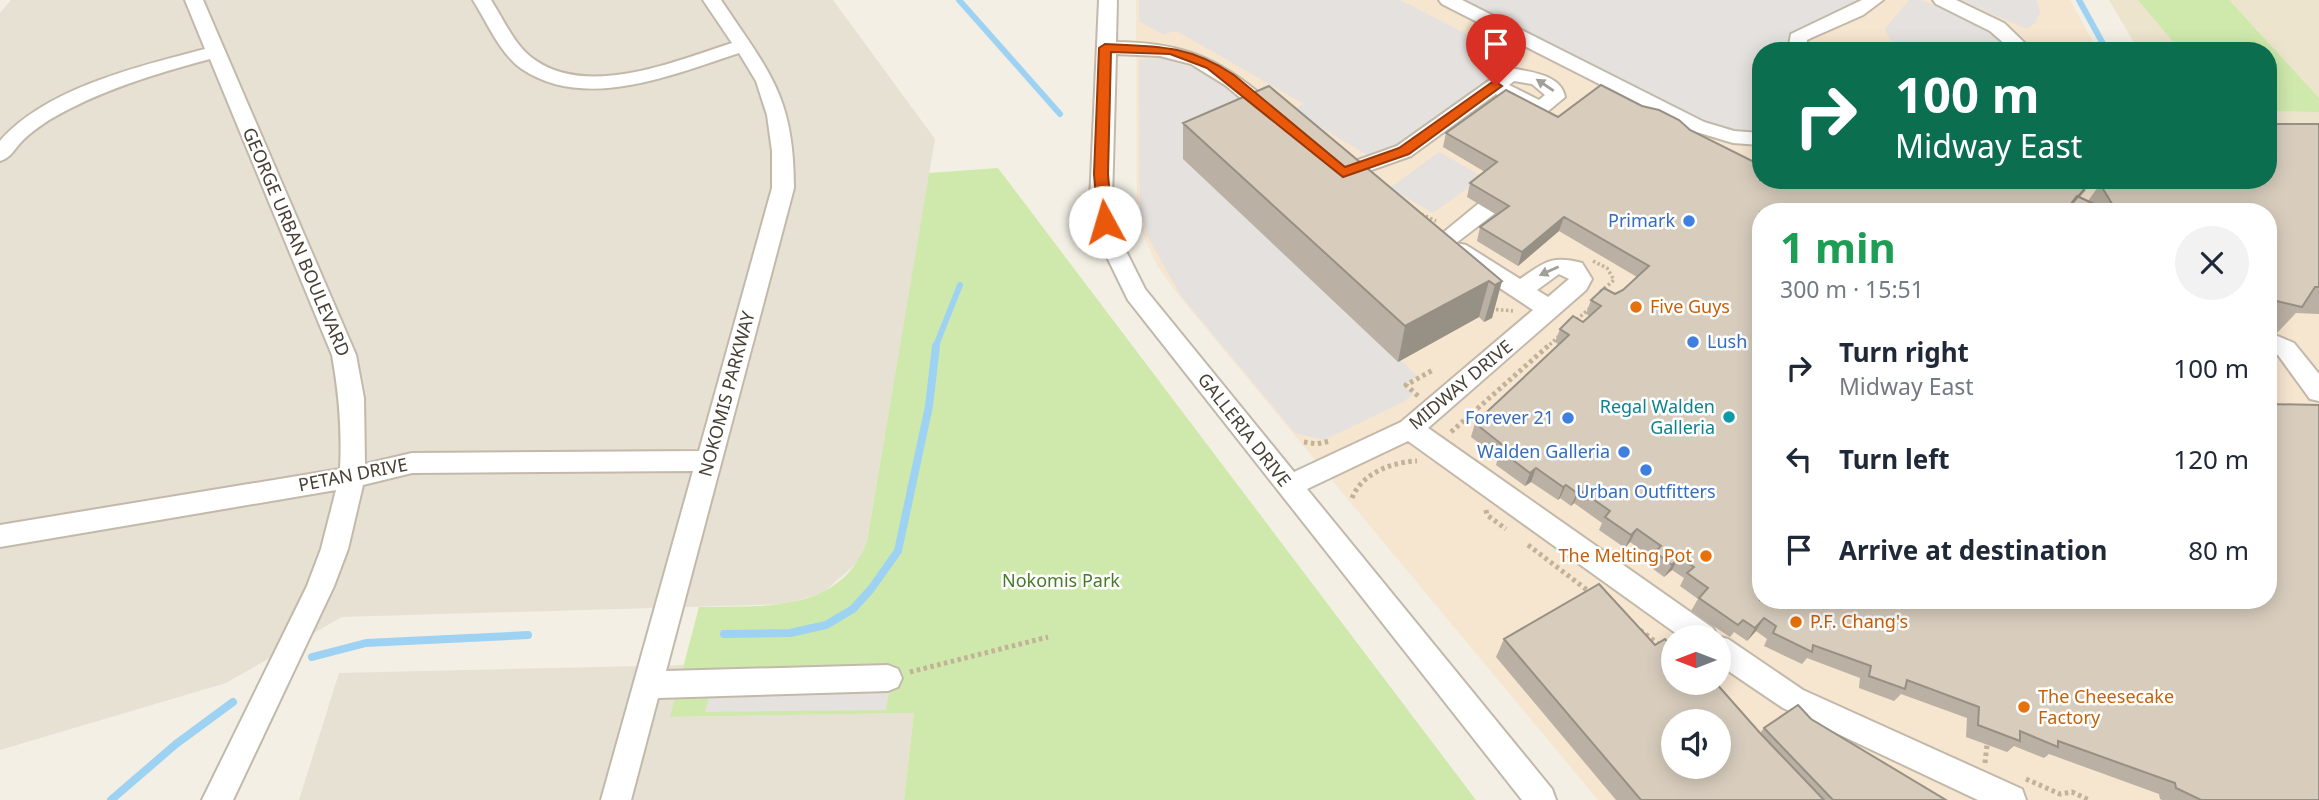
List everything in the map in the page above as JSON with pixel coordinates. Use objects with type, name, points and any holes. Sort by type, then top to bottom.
[{"type":"street","name":"GEORGE URBAN BOULEVARD","points":[[194,0],[344,355],[353,389],[356,426],[346,511],[323,584],[217,800]]},
{"type":"street","points":[[482,0],[520,56],[529,65],[560,79],[600,82],[624,79],[741,46]]},
{"type":"street","name":"NOKOMIS PARKWAY","points":[[616,800],[783,188],[784,153],[779,120],[770,90],[712,0]]},
{"type":"street","name":"GALLERIA DRIVE","points":[[1108,0],[1101,201],[1113,250],[1136,294],[1541,800]]},
{"type":"street","points":[[1448,0],[1697,126],[1733,137],[1752,138]]},
{"type":"street","points":[[1798,42],[1798,38],[1804,34],[1857,11],[1874,0]]},
{"type":"street","points":[[1942,0],[1997,27],[2014,42]]},
{"type":"street","points":[[1105,48],[1156,48],[1190,55],[1230,78],[1293,131]]},
{"type":"street","points":[[0,153],[38,119],[88,92],[216,52]]},
{"type":"street","points":[[1343,173],[1404,151],[1504,80],[1534,113]]},
{"type":"street","points":[[1323,156],[1365,189]]},
{"type":"street","points":[[1486,209],[1429,225],[1519,301],[1549,309]]},
{"type":"street","name":"MIDWAY DRIVE","points":[[1289,486],[1410,429],[1581,279],[1574,269],[1555,266],[1519,301]]},
{"type":"street","points":[[2277,345],[2286,349],[2319,392]]},
{"type":"street","points":[[1410,429],[1686,625]]},
{"type":"street","name":"PETAN DRIVE","points":[[0,536],[352,477],[412,463],[709,461]]},
{"type":"street","points":[[1731,657],[1793,699],[2017,789]]},
{"type":"street","points":[[647,685],[888,678]]},
{"type":"path","points":[[1480,308],[1519,301]]},
{"type":"path","points":[[1576,320],[1587,327]]},
{"type":"path","points":[[1413,400],[1419,396],[1406,385],[1433,370]]},
{"type":"path","points":[[1451,432],[1457,440]]},
{"type":"path","points":[[1304,442],[1322,443],[1339,437]]},
{"type":"path","points":[[1352,498],[1355,487],[1363,480],[1397,463],[1420,462],[1422,456]]},
{"type":"path","points":[[1528,545],[1595,596]]},
{"type":"path","points":[[1628,621],[1661,645]]},
{"type":"path","points":[[888,678],[1048,636]]},
{"type":"path","points":[[1973,756],[1998,766]]},
{"type":"path","points":[[2017,789],[2060,794],[2072,792],[2089,800]]},
{"type":"shaded area","points":[[11,0],[833,0],[935,139],[867,541],[859,561],[824,592],[787,604],[342,617],[226,683],[0,750],[0,13]]},
{"type":"shaded area","points":[[1136,0],[2070,0],[2093,42],[1752,42],[1752,189],[2277,189],[2277,125],[2319,125],[2319,800],[1598,800],[1176,292],[1157,265],[1144,236],[1137,209]]},
{"type":"shaded area","points":[[1139,0],[1400,0],[1517,60],[1398,145],[1367,155],[1292,110],[1304,104],[1177,31],[1163,34],[1139,21]]},
{"type":"shaded area","points":[[1448,0],[1874,0],[1804,34],[1801,42],[1752,42],[1752,139],[1733,137]]},
{"type":"shaded area","points":[[1909,0],[1921,0],[1965,18],[2001,42],[1892,42],[1885,29]]},
{"type":"shaded area","points":[[1960,0],[2036,0],[2040,11],[2036,22],[2027,29]]},
{"type":"shaded area","points":[[2109,0],[2319,0],[2319,125],[2277,125],[2277,42],[2134,42]]},
{"type":"shaded area","points":[[1161,58],[1199,70],[1245,104],[1401,360],[1417,376],[1402,385],[1413,394],[1403,402],[1324,440],[1295,433],[1181,296],[1147,235],[1140,209],[1139,60]]},
{"type":"shaded area","points":[[1439,152],[1483,177],[1433,213],[1390,188]]},
{"type":"shaded area","points":[[684,665],[671,717],[914,713],[904,800],[299,800],[339,673]]},
{"type":"shaded area","points":[[892,672],[886,710],[705,712],[715,677]]},
{"type":"green space","points":[[2138,0],[2229,0],[2268,42],[2173,42]]},
{"type":"green space","points":[[2277,52],[2319,98],[2319,112],[2277,111]]},
{"type":"green space","name":"Nokomis Park","points":[[998,168],[1476,800],[904,800],[914,713],[670,717],[699,607],[748,607],[797,601],[819,594],[839,582],[855,565],[867,541],[929,173]]},
{"type":"building","name":"Walden Galleria","points":[[1601,85],[1642,106],[1659,110],[1679,120],[1690,130],[1752,161],[1752,189],[2084,189],[2073,203],[1752,203],[1752,609],[2277,609],[2277,404],[2319,405],[2319,800],[2201,800],[2176,788],[2175,783],[2058,741],[2058,747],[2020,731],[2020,741],[1978,725],[1979,707],[1907,680],[1905,689],[1869,676],[1871,666],[1813,645],[1812,652],[1773,633],[1776,626],[1764,618],[1755,628],[1743,620],[1738,625],[1699,598],[1708,588],[1687,573],[1694,567],[1679,557],[1672,565],[1655,552],[1661,546],[1637,529],[1631,535],[1605,517],[1610,511],[1580,490],[1577,493],[1566,485],[1563,487],[1536,468],[1530,473],[1501,451],[1505,447],[1475,423],[1569,335],[1560,329],[1573,316],[1583,322],[1601,306],[1591,300],[1604,288],[1615,294],[1649,266],[1564,217],[1522,252],[1480,227],[1509,206],[1470,183],[1497,162],[1446,133],[1506,90],[1558,117]]},
{"type":"building","points":[[1269,86],[1502,281],[1495,285],[1489,281],[1405,326],[1183,123]]},
{"type":"building","points":[[2277,124],[2319,124],[2319,287],[2315,287],[2302,307],[2277,301],[2277,203],[2112,203],[2103,189],[2277,189]]},
{"type":"building","points":[[2077,196],[2092,203],[2072,203]]},
{"type":"building","points":[[1599,584],[1655,645],[1661,641],[1661,695],[1726,695],[1824,800],[1641,800],[1504,639]]},
{"type":"building","points":[[1798,705],[1811,719],[1946,800],[1833,800],[1764,728]]},
{"type":"waterway","points":[[959,0],[1060,114]]},
{"type":"waterway","points":[[2079,0],[2102,42]]},
{"type":"waterway","points":[[935,348],[960,285]]},
{"type":"waterway","points":[[724,634],[790,633],[826,625],[853,609],[871,589],[898,551],[929,406],[936,346]]},
{"type":"waterway","points":[[312,657],[366,643],[528,635]]},
{"type":"waterway","points":[[111,800],[176,744],[233,702]]},
{"type":"place","name":"Primark","points":[[1689,221]]},
{"type":"place","name":"Five Guys","points":[[1636,307]]},
{"type":"place","name":"Lush","points":[[1693,342]]},
{"type":"place","name":"Regal Walden Galleria","points":[[1729,417]]},
{"type":"place","name":"Forever 21","points":[[1568,418]]},
{"type":"place","name":"Walden Galleria","points":[[1624,452]]},
{"type":"place","name":"Urban Outfitters","points":[[1646,470]]},
{"type":"place","name":"The Melting Pot","points":[[1706,556]]},
{"type":"place","name":"P.F. Chang's","points":[[1796,622]]},
{"type":"place","name":"The Cheesecake Factory","points":[[2024,707]]},
{"type":"route","points":[[1105,222],[1101,201],[1105,48],[1156,48],[1190,55],[1211,65],[1343,173],[1404,151],[1496,86]]}]
